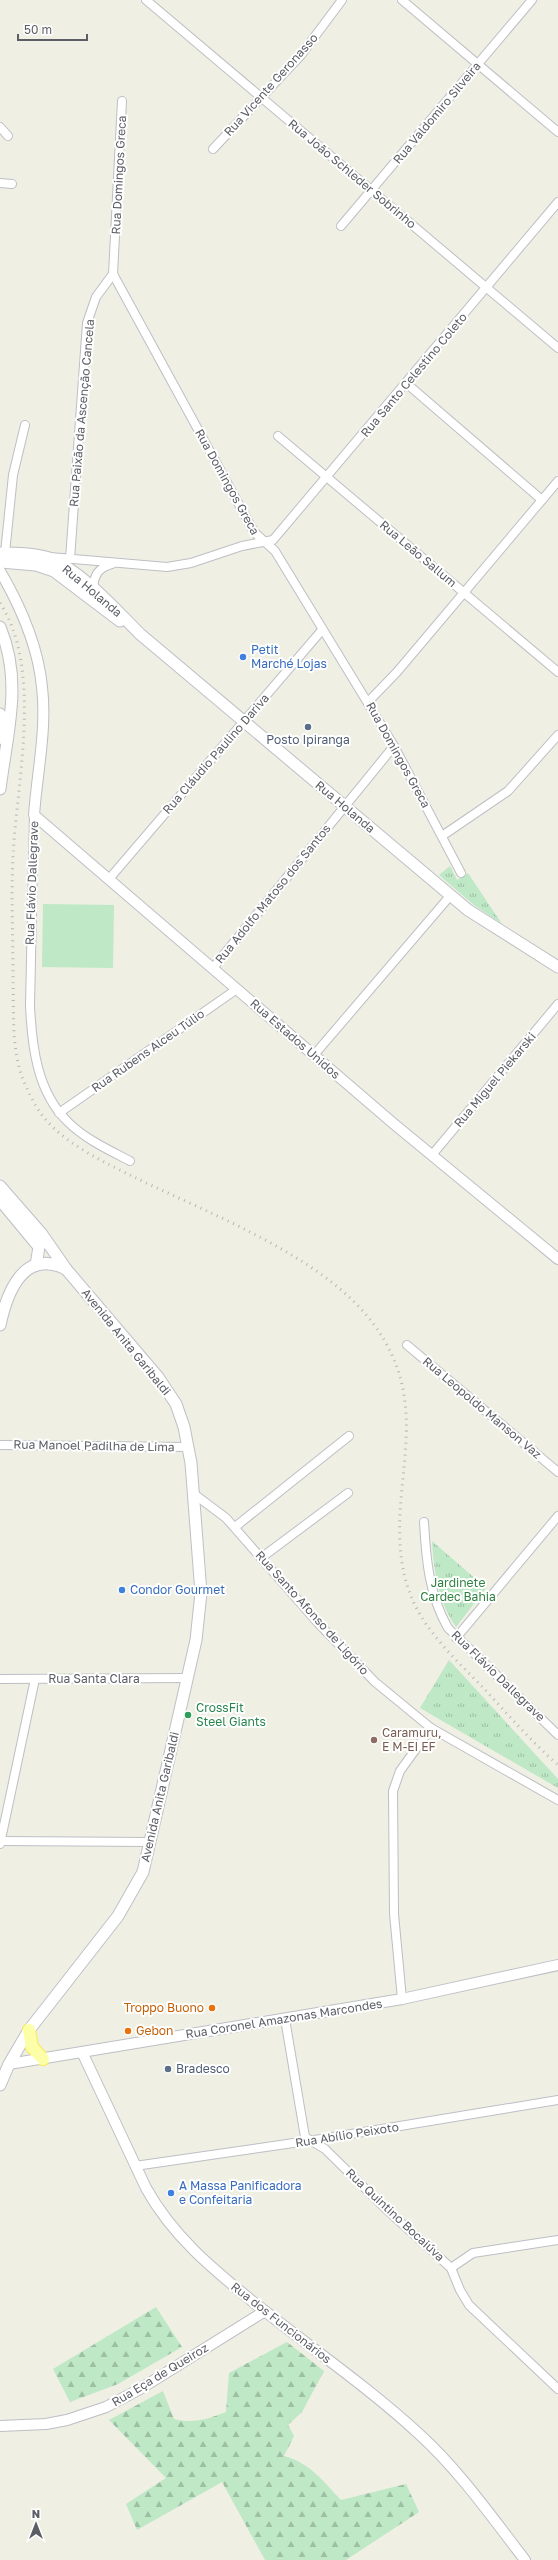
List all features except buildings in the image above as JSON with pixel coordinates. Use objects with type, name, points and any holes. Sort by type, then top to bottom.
[{"type":"main road","points":[[2,556],[37,560]]},
{"type":"main road","name":"Rua Holanda","points":[[37,560],[66,568],[93,589],[140,634],[450,896],[481,920],[558,967]]},
{"type":"main road","name":"Rua Holanda","points":[[37,560],[62,576],[103,609],[140,634]]},
{"type":"main road","points":[[0,627],[8,652],[13,681],[12,710],[4,754],[0,789]]},
{"type":"main road","points":[[0,714],[4,754]]},
{"type":"main road","name":"Avenida Anita Garibaldi","points":[[0,1186],[41,1233],[66,1269],[168,1390],[180,1416],[188,1447],[194,1494],[201,1606],[187,1678],[143,1872],[124,1908],[4,2064],[0,2085]]},
{"type":"main road","points":[[0,1200],[40,1247],[36,1265]]},
{"type":"main road","points":[[0,1325],[10,1288],[16,1281],[36,1265],[52,1263],[66,1269]]},
{"type":"main road","points":[[29,2030],[32,2047],[43,2059]]},
{"type":"street","name":"Rua João Schleder Sobrinho","points":[[146,0],[558,348]]},
{"type":"street","name":"Rua Vicente Geronasso","points":[[213,149],[308,47],[342,0]]},
{"type":"street","points":[[402,0],[558,132]]},
{"type":"street","name":"Rua Valdomiro Silveira","points":[[341,226],[532,0]]},
{"type":"street","name":"Rua Domingos Greca","points":[[122,102],[113,274],[254,532],[276,551],[322,630],[368,702],[394,746],[461,873]]},
{"type":"street","points":[[0,127],[8,136]]},
{"type":"street","points":[[0,183],[12,184]]},
{"type":"street","name":"Rua Santo Celestino Coleto","points":[[266,543],[279,535],[558,202]]},
{"type":"street","name":"Rua Paixão da Ascenção Cancela","points":[[70,559],[88,323],[96,297],[113,274]]},
{"type":"street","points":[[406,383],[542,500]]},
{"type":"street","points":[[2,556],[13,475],[25,425]]},
{"type":"street","name":"Rua Leão Sallum","points":[[278,436],[558,672]]},
{"type":"street","points":[[368,702],[397,672],[558,481]]},
{"type":"street","points":[[37,560],[70,559],[156,567],[179,566],[242,546],[266,543]]},
{"type":"street","points":[[93,589],[96,574],[107,566],[116,563]]},
{"type":"street","name":"Rua Flávio Dallegrave","points":[[0,571],[25,618],[37,656],[42,688],[43,711],[34,815],[30,969],[31,1029],[42,1083],[59,1113],[83,1134],[130,1162]]},
{"type":"street","name":"Rua Cláudio Paulino Dariva","points":[[109,879],[322,630]]},
{"type":"street","points":[[442,836],[508,791],[558,735]]},
{"type":"street","name":"Rua Adolfo Matoso dos Santos","points":[[213,968],[394,746]]},
{"type":"street","name":"Rua Estados Unidos","points":[[34,815],[432,1155],[558,1258]]},
{"type":"street","points":[[314,1055],[450,896]]},
{"type":"street","name":"Rua Rubens Alceu Túlio","points":[[59,1113],[237,989]]},
{"type":"street","name":"Rua Miguel Piekarski","points":[[432,1155],[558,1004]]},
{"type":"street","name":"Rua Leopoldo Manson Vaz","points":[[407,1345],[558,1472]]},
{"type":"street","points":[[235,1527],[349,1436]]},
{"type":"street","name":"Rua Manoel Padilha de Lima","points":[[0,1445],[188,1447]]},
{"type":"street","points":[[261,1558],[348,1493]]},
{"type":"street","name":"Rua Santo Afonso de Ligório","points":[[194,1494],[220,1512],[235,1527],[350,1658],[375,1682],[431,1728],[558,1800]]},
{"type":"street","points":[[456,1638],[558,1516]]},
{"type":"street","name":"Rua Flávio Dallegrave","points":[[424,1522],[430,1582],[441,1615],[456,1638],[558,1735]]},
{"type":"street","name":"Rua Santa Clara","points":[[0,1679],[187,1678]]},
{"type":"street","points":[[35,1679],[0,1842],[151,1842]]},
{"type":"street","points":[[402,2000],[394,1914],[393,1791],[400,1771],[431,1728]]},
{"type":"street","name":"Rua Coronel Amazonas Marcondes","points":[[4,2064],[43,2059],[402,2000],[558,1965]]},
{"type":"street","points":[[285,2019],[302,2132],[309,2141]]},
{"type":"street","name":"Rua dos Funcionários","points":[[82,2052],[135,2166],[157,2207],[180,2238],[211,2268],[418,2433],[461,2477],[525,2560]]},
{"type":"street","name":"Rua Abílio Peixoto","points":[[135,2166],[309,2141],[558,2100]]},
{"type":"street","name":"Rua Quintino Bocaiúva","points":[[309,2141],[325,2149],[386,2209],[451,2268],[460,2290],[469,2305],[558,2390]]},
{"type":"street","points":[[451,2268],[473,2253],[558,2240]]},
{"type":"street","name":"Rua Eça de Queiroz","points":[[0,2426],[46,2424],[106,2407],[140,2389],[265,2311]]},
{"type":"green space","points":[[450,866],[457,880],[468,873],[502,924],[474,905],[439,875]]},
{"type":"green space","points":[[43,904],[114,905],[113,968],[42,967]]},
{"type":"green space","name":"Jardinete Cardec Bahia","points":[[432,1541],[486,1588],[456,1627],[441,1597],[434,1564]]},
{"type":"green space","points":[[449,1660],[558,1779],[558,1788],[420,1708]]},
{"type":"green space","points":[[156,2307],[182,2347],[118,2384],[70,2402],[53,2369]]},
{"type":"green space","points":[[287,2342],[324,2371],[302,2412],[288,2425],[294,2436],[284,2456],[309,2468],[341,2500],[406,2484],[419,2512],[346,2560],[265,2560],[222,2482],[137,2530],[126,2504],[166,2478],[109,2420],[163,2391],[174,2419],[194,2421],[213,2417],[226,2412],[229,2373]]},
{"type":"railway","points":[[0,603],[13,630],[21,660],[24,692],[22,760],[13,856],[12,916],[13,1015],[16,1053],[18,1065],[28,1092],[42,1115],[61,1135],[85,1151],[111,1165],[230,1222],[295,1257],[351,1298],[372,1322],[392,1355],[403,1388],[406,1421],[400,1518],[401,1551],[407,1585],[413,1601],[430,1630],[441,1644],[522,1730],[558,1765]]},
{"type":"place","name":"Petit Marché Lojas","points":[[243,657]]},
{"type":"place","name":"Posto Ipiranga","points":[[308,727]]},
{"type":"place","name":"Condor Gourmet","points":[[122,1590]]},
{"type":"place","name":"CrossFit Steel Giants","points":[[188,1715]]},
{"type":"place","name":"Caramuru, E M-EI EF","points":[[374,1740]]},
{"type":"place","name":"Troppo Buono","points":[[212,2008]]},
{"type":"place","name":"Gebon","points":[[128,2031]]},
{"type":"place","name":"Bradesco","points":[[168,2069]]},
{"type":"place","name":"A Massa Panificadora e Confeitaria","points":[[171,2193]]}]
